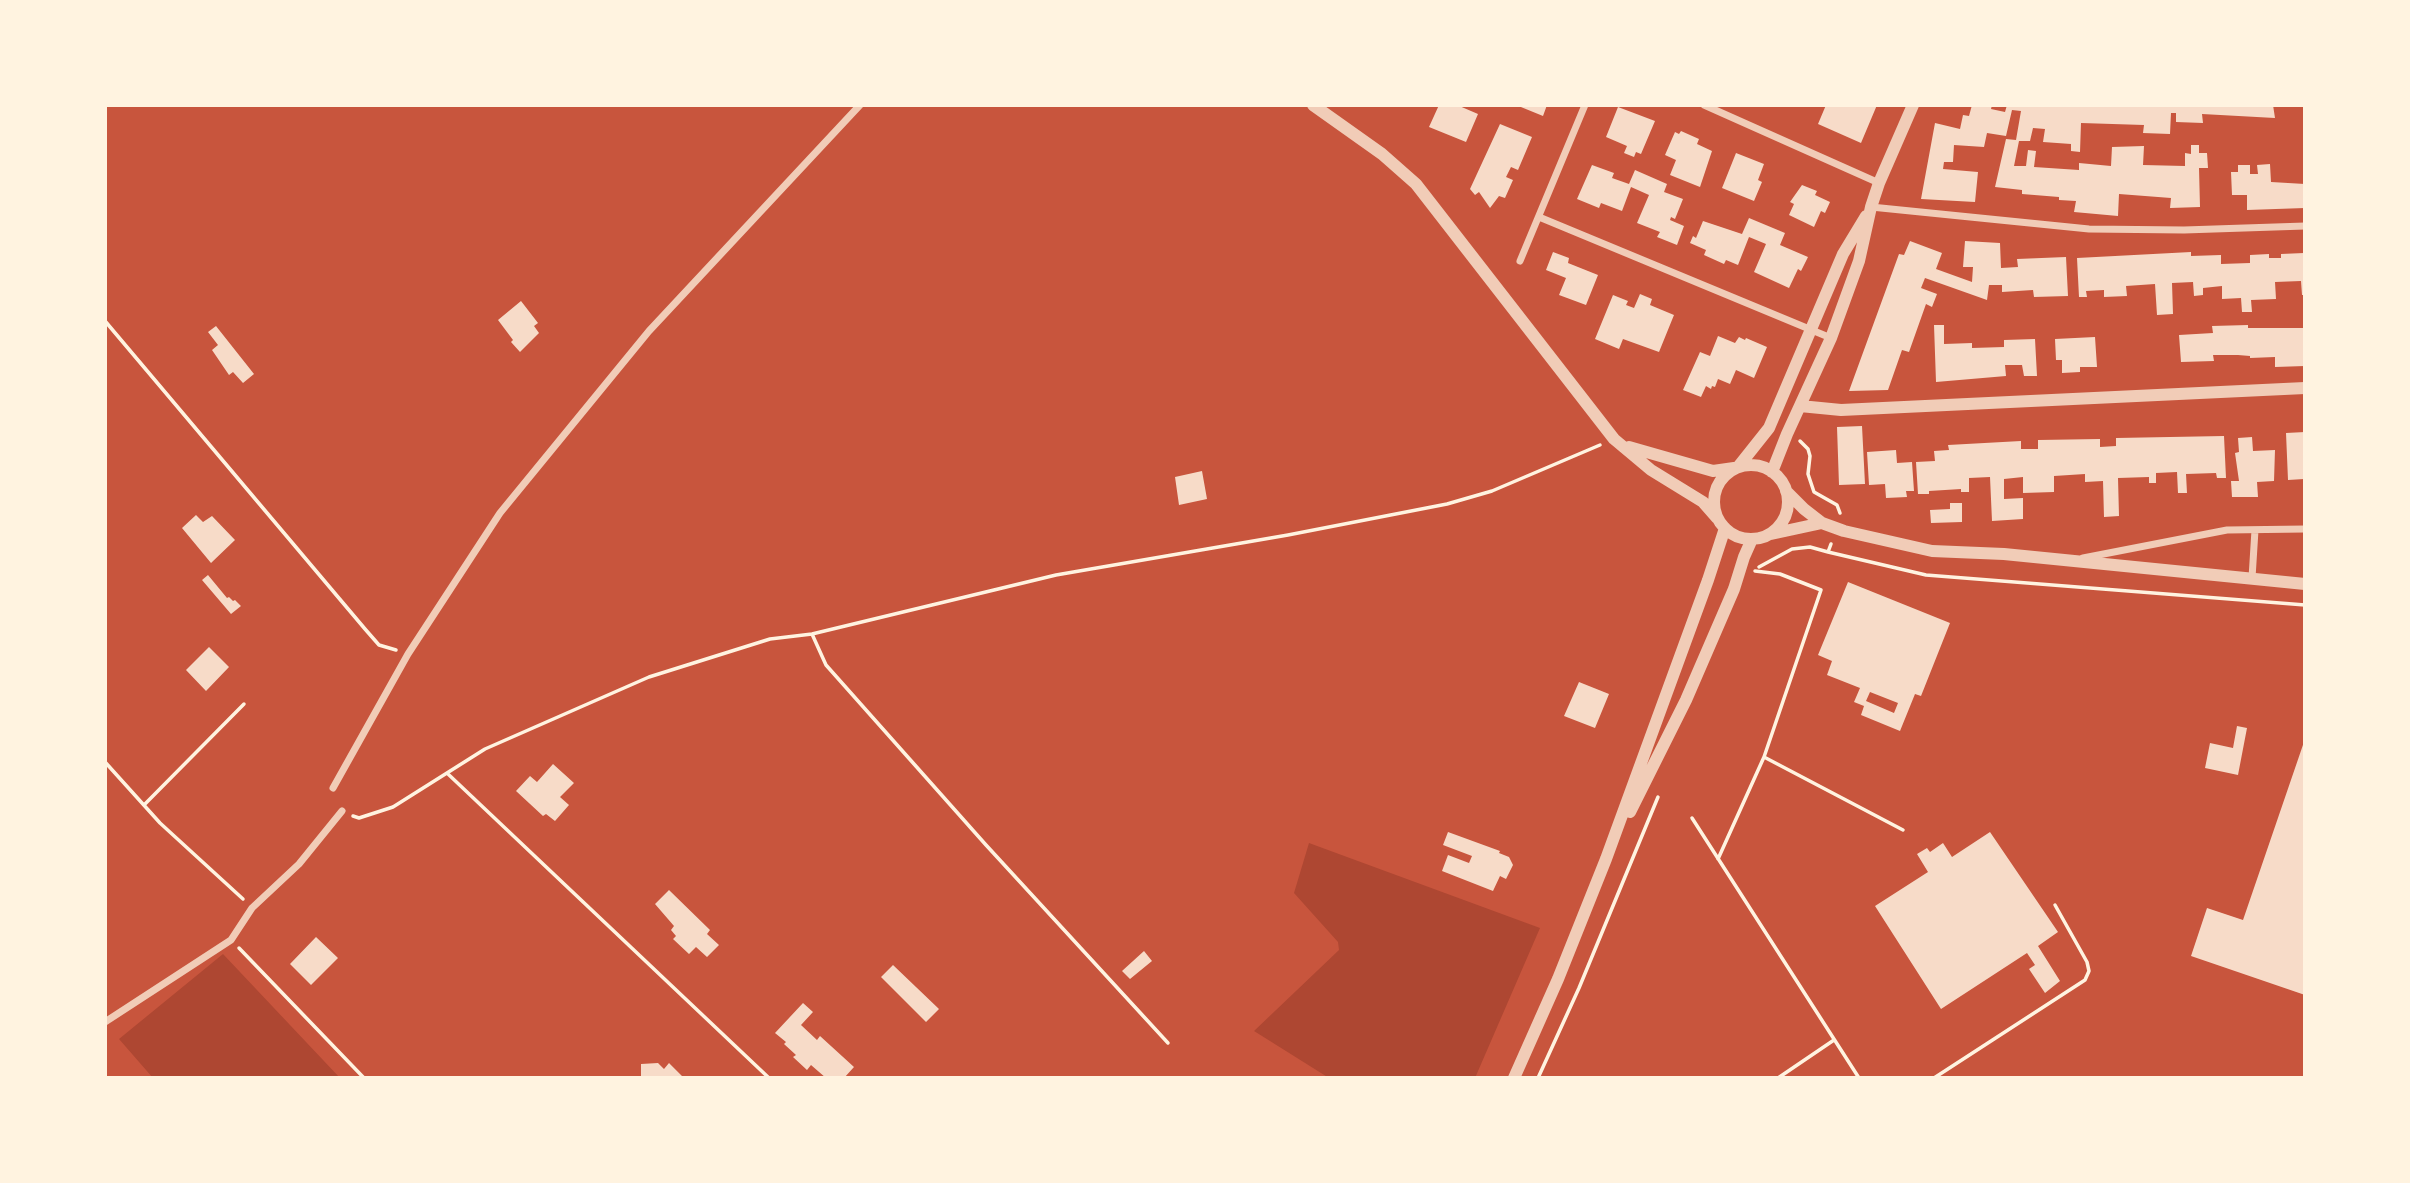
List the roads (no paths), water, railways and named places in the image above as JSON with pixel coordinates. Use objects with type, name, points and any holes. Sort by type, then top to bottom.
[{"type":"street","points":[[333,788],[408,654],[500,513],[649,331],[860,105]]},
{"type":"street","points":[[1313,105],[1382,154],[1416,184],[1619,442],[1651,470],[1703,502],[1734,535],[1752,539],[1822,523]]},
{"type":"street","points":[[1520,261],[1585,105]]},
{"type":"street","points":[[1704,105],[1879,183]]},
{"type":"street","points":[[1772,472],[1831,338],[1859,261],[1879,183],[1913,105]]},
{"type":"street","points":[[1871,206],[2090,229],[2184,230],[2305,226]]},
{"type":"street","points":[[1514,1078],[1558,979],[1606,859],[1708,580],[1721,523],[1714,507],[1714,494],[1719,483],[1738,467],[1769,428],[1843,254],[1871,206]]},
{"type":"street","points":[[1539,218],[1831,338]]},
{"type":"street","points":[[1800,406],[1841,410],[2305,388]]},
{"type":"street","points":[[1619,442],[1713,471],[1750,465],[1772,472],[1781,481],[1788,503],[1785,516],[1770,534]]},
{"type":"street","points":[[1786,491],[1822,523],[1844,531],[1932,551],[2072,560],[2305,584]]},
{"type":"street","points":[[2072,560],[2227,530],[2305,529]]},
{"type":"street","points":[[2252,578],[2255,530]]},
{"type":"street","points":[[1606,859],[1686,700],[1734,589],[1752,539]]},
{"type":"street","points":[[105,1023],[231,940],[252,908],[299,864],[342,811]]}]
